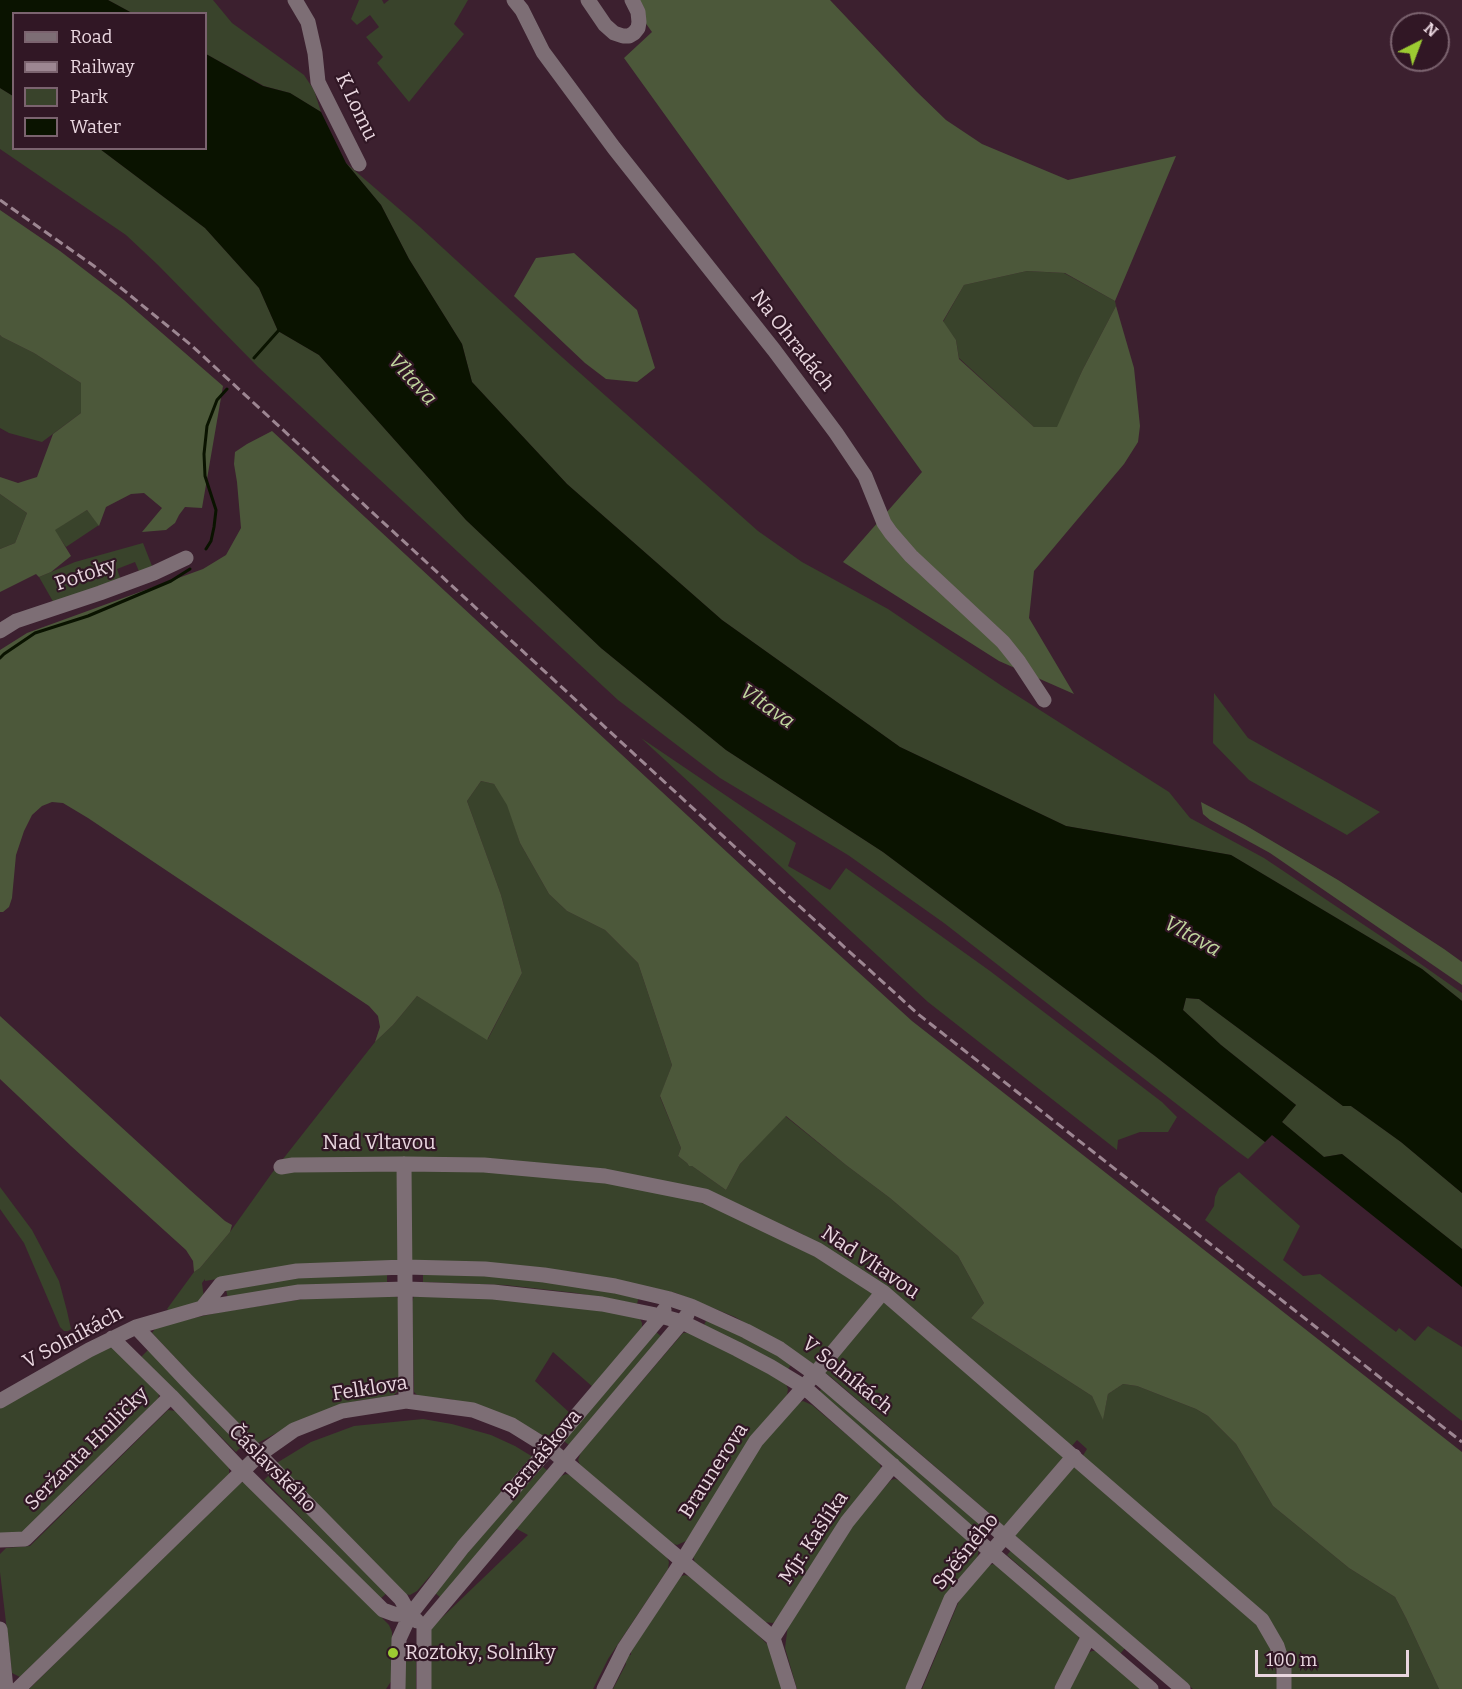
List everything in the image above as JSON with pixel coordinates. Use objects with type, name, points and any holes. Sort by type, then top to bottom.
[{"type":"street","name":"K Lomu","points":[[295,0],[308,22],[318,82],[359,164]]},
{"type":"street","name":"Na Ohradách","points":[[514,0],[522,10],[543,52],[614,148],[774,350],[836,433],[865,476],[884,523],[891,533],[917,562],[1004,642],[1044,700]]},
{"type":"street","points":[[588,0],[604,25],[622,36],[634,33],[638,28],[638,12],[632,0]]},
{"type":"street","name":"Potoky","points":[[0,631],[16,621],[111,589],[186,558]]},
{"type":"street","points":[[404,1164],[406,1401]]},
{"type":"street","name":"Nad Vltavou","points":[[281,1167],[293,1165],[484,1165],[605,1176],[705,1196],[818,1250],[884,1292],[1262,1620],[1277,1646],[1284,1668],[1284,1689]]},
{"type":"street","name":"V Solníkách","points":[[202,1308],[221,1284],[297,1271],[405,1267],[485,1269],[544,1275],[615,1286],[691,1306],[780,1349],[815,1374],[1183,1689]]},
{"type":"street","name":"V Solníkách","points":[[0,1401],[112,1338],[136,1327],[202,1308],[299,1292],[406,1289],[493,1292],[602,1304],[661,1316],[682,1322],[771,1367],[804,1387],[1151,1689]]},
{"type":"street","name":"Braunerova","points":[[604,1689],[624,1649],[756,1441],[884,1292]]},
{"type":"street","name":"Bernáškova","points":[[398,1689],[399,1639],[410,1615],[463,1547],[661,1316],[670,1299]]},
{"type":"street","name":"Bernáškova","points":[[424,1627],[682,1322],[691,1306]]},
{"type":"street","name":"Čáslavského","points":[[136,1327],[401,1599],[410,1615],[424,1627]]},
{"type":"street","name":"Čáslavského","points":[[112,1338],[383,1610],[394,1614],[410,1615]]},
{"type":"street","name":"Seržanta Hniličky","points":[[0,1540],[25,1539],[171,1396]]},
{"type":"street","name":"Felklova","points":[[18,1689],[260,1454],[294,1430],[342,1411],[406,1401],[472,1410],[512,1425],[549,1448],[773,1638]]},
{"type":"street","name":"Spěšného","points":[[913,1689],[951,1599],[1074,1456]]},
{"type":"street","name":"Mjr. Kašlíka","points":[[773,1638],[847,1522],[893,1465]]},
{"type":"street","points":[[424,1627],[424,1689]]},
{"type":"street","points":[[0,1629],[6,1689]]},
{"type":"street","points":[[1062,1689],[1089,1636]]},
{"type":"street","points":[[773,1638],[789,1689]]},
{"type":"green space","points":[[108,0],[213,0],[232,23],[304,75],[314,90],[321,112],[290,93],[264,86],[207,55],[207,12],[130,12]]},
{"type":"green space","points":[[359,0],[382,0],[384,4],[389,0],[468,0],[454,24],[464,34],[409,102],[377,63],[383,57],[366,37],[379,27],[370,15],[357,25],[351,19]]},
{"type":"green space","points":[[629,0],[830,0],[946,120],[982,144],[1068,180],[1176,156],[1115,301],[1065,273],[1027,271],[964,285],[943,321],[956,340],[959,359],[1034,427],[1057,427],[1082,371],[1116,306],[1134,368],[1140,426],[1138,442],[1124,464],[1034,571],[1029,618],[1074,694],[999,661],[843,562],[922,472],[624,58],[652,32]]},
{"type":"green space","points":[[0,88],[12,95],[12,150],[101,150],[205,228],[259,288],[278,331],[319,355],[466,520],[601,648],[726,750],[883,852],[1155,1056],[1265,1142],[1248,1159],[944,923],[848,855],[720,778],[618,700],[258,367],[126,235],[0,149]]},
{"type":"green space","points":[[346,163],[758,531],[802,562],[888,609],[1002,686],[1169,792],[1190,818],[1264,858],[1388,941],[1462,993],[1462,1001],[1422,969],[1231,855],[1066,826],[900,747],[722,620],[567,484],[472,382],[462,344],[409,259],[381,205]]},
{"type":"green space","points":[[0,210],[60,251],[124,300],[223,386],[202,508],[185,507],[175,523],[166,530],[142,532],[162,508],[144,493],[131,494],[106,507],[99,526],[87,510],[55,530],[71,556],[51,572],[39,577],[36,574],[0,592],[0,549],[15,543],[27,513],[0,494],[0,477],[18,483],[37,477],[53,434],[81,413],[81,383],[34,353],[0,335]]},
{"type":"green space","points":[[574,253],[637,310],[655,368],[637,382],[606,379],[585,363],[514,296],[536,258]]},
{"type":"green space","points":[[1027,271],[1064,273],[1115,301],[1116,306],[1082,371],[1058,427],[1034,427],[959,358],[956,340],[943,322],[964,285]]},
{"type":"green space","points":[[0,335],[34,353],[81,383],[81,413],[42,442],[9,433],[0,428]]},
{"type":"green space","points":[[272,431],[912,1021],[1462,1452],[1462,1689],[1439,1689],[1395,1597],[1349,1568],[1273,1506],[1236,1444],[1208,1416],[1137,1386],[1123,1384],[1108,1394],[1103,1420],[1092,1396],[971,1318],[984,1303],[958,1256],[890,1198],[786,1116],[740,1164],[726,1190],[689,1166],[678,1156],[681,1148],[660,1096],[672,1065],[638,963],[605,930],[567,911],[549,894],[520,843],[507,805],[494,784],[481,781],[467,801],[501,895],[522,973],[487,1040],[417,996],[393,1025],[375,1042],[380,1027],[378,1016],[369,1006],[63,803],[52,802],[42,806],[32,815],[16,855],[12,898],[9,907],[0,912],[0,650],[27,633],[203,569],[226,555],[241,528],[234,464],[235,452]]},
{"type":"green space","points":[[0,494],[27,513],[15,543],[0,549]]},
{"type":"green space","points":[[87,510],[99,525],[66,547],[54,530]]},
{"type":"green space","points":[[143,543],[154,571],[141,576],[135,562],[117,569],[122,583],[55,605],[39,577],[75,562]]},
{"type":"green space","points":[[1214,693],[1248,738],[1380,812],[1347,835],[1249,780],[1213,743]]},
{"type":"green space","points":[[641,738],[796,843],[788,866],[830,890],[846,868],[990,971],[1162,1102],[1177,1117],[1168,1132],[1140,1132],[1118,1140],[1117,1150],[928,1002]]},
{"type":"green space","points":[[481,781],[494,784],[508,805],[520,843],[549,894],[567,911],[605,930],[638,963],[672,1065],[660,1097],[681,1148],[678,1156],[689,1166],[726,1190],[740,1164],[785,1116],[890,1198],[958,1256],[984,1303],[971,1318],[1092,1396],[1103,1419],[1108,1394],[1123,1384],[1137,1386],[1208,1416],[1236,1444],[1273,1506],[1349,1568],[1395,1597],[1439,1689],[1288,1689],[1285,1667],[1289,1661],[1287,1654],[1267,1620],[1244,1600],[1244,1595],[1229,1582],[1224,1582],[1168,1534],[1167,1530],[1151,1516],[1146,1516],[1091,1468],[1082,1457],[1087,1449],[1077,1440],[1071,1447],[1062,1440],[1059,1441],[1013,1397],[1008,1398],[952,1350],[951,1345],[933,1329],[927,1328],[900,1306],[900,1301],[872,1278],[868,1279],[807,1241],[804,1235],[716,1200],[712,1194],[703,1191],[689,1188],[700,1202],[759,1227],[867,1287],[1256,1622],[1272,1651],[1279,1689],[1193,1689],[831,1377],[799,1354],[735,1317],[676,1293],[574,1272],[510,1265],[446,1261],[367,1261],[266,1271],[205,1281],[205,1279],[202,1283],[203,1302],[169,1311],[167,1309],[194,1272],[230,1232],[272,1173],[375,1042],[393,1025],[417,996],[488,1039],[522,973],[501,895],[467,801]]},
{"type":"green space","points":[[1201,802],[1338,880],[1444,949],[1462,962],[1462,985],[1270,853],[1210,820],[1203,814]]},
{"type":"green space","points":[[1186,998],[1199,999],[1343,1106],[1351,1106],[1401,1142],[1462,1193],[1462,1249],[1342,1154],[1324,1157],[1282,1122],[1296,1105],[1221,1045],[1183,1010]]},
{"type":"green space","points":[[0,1016],[190,1190],[232,1225],[230,1232],[200,1268],[194,1272],[193,1261],[186,1250],[0,1079]]},
{"type":"green space","points":[[1239,1172],[1300,1226],[1283,1260],[1303,1276],[1320,1274],[1396,1332],[1399,1328],[1415,1341],[1428,1326],[1462,1347],[1462,1421],[1205,1220],[1214,1206],[1219,1188]]},
{"type":"green space","points":[[0,1187],[32,1230],[59,1281],[71,1329],[68,1331],[60,1327],[24,1243],[0,1209]]},
{"type":"green space","points":[[423,1272],[507,1276],[639,1296],[637,1304],[576,1293],[505,1285],[423,1282]]},
{"type":"green space","points":[[387,1273],[387,1282],[228,1299],[226,1289],[298,1277]]},
{"type":"green space","points":[[389,1293],[397,1297],[400,1302],[400,1389],[393,1396],[357,1401],[326,1410],[295,1423],[258,1443],[252,1440],[152,1333],[157,1326],[221,1312],[310,1298]]},
{"type":"green space","points":[[414,1296],[534,1299],[639,1317],[642,1323],[642,1333],[594,1388],[553,1352],[535,1381],[571,1414],[553,1435],[544,1436],[512,1418],[483,1408],[450,1399],[419,1397],[414,1392],[412,1302]]},
{"type":"green space","points":[[708,1317],[792,1363],[787,1371],[704,1325]]},
{"type":"green space","points":[[655,1331],[663,1338],[570,1446],[563,1440]]},
{"type":"green space","points":[[691,1332],[744,1359],[786,1384],[788,1389],[787,1395],[686,1541],[677,1545],[668,1542],[580,1465],[578,1460],[581,1452],[683,1333]]},
{"type":"green space","points":[[108,1347],[114,1348],[159,1393],[158,1401],[25,1534],[0,1534],[0,1407]]},
{"type":"green space","points":[[148,1350],[242,1446],[236,1452],[141,1357]]},
{"type":"green space","points":[[823,1387],[989,1528],[982,1536],[817,1394]]},
{"type":"green space","points":[[803,1401],[812,1405],[879,1462],[881,1468],[879,1475],[778,1619],[773,1623],[764,1622],[695,1563],[693,1556],[761,1445],[798,1403]]},
{"type":"green space","points":[[168,1410],[176,1411],[229,1465],[229,1474],[20,1677],[12,1673],[0,1572],[0,1554],[6,1548],[30,1546]]},
{"type":"green space","points":[[423,1419],[491,1435],[533,1457],[417,1591],[410,1595],[405,1594],[275,1464],[311,1442],[354,1426]]},
{"type":"green space","points":[[542,1466],[549,1472],[441,1598],[434,1592]]},
{"type":"green space","points":[[270,1474],[387,1593],[380,1599],[264,1480]]},
{"type":"green space","points":[[566,1474],[574,1476],[666,1555],[669,1562],[668,1569],[608,1659],[593,1689],[429,1689],[429,1630],[528,1535],[515,1528],[559,1477]]},
{"type":"green space","points":[[891,1480],[901,1481],[979,1548],[977,1559],[908,1689],[797,1689],[785,1648],[788,1625],[850,1527]]},
{"type":"green space","points":[[243,1482],[251,1485],[389,1625],[392,1632],[392,1680],[386,1689],[29,1689],[236,1485]]},
{"type":"green space","points":[[1013,1548],[1126,1647],[1120,1654],[1007,1555]]},
{"type":"green space","points":[[993,1564],[1000,1567],[1077,1633],[1078,1645],[1054,1689],[922,1689],[959,1601],[988,1566]]},
{"type":"green space","points":[[685,1575],[691,1577],[769,1646],[784,1689],[613,1689],[626,1664],[626,1655],[631,1655],[631,1651],[679,1577]]},
{"type":"green space","points":[[401,1647],[416,1648],[416,1689],[402,1689]]},
{"type":"green space","points":[[1098,1651],[1143,1689],[1069,1689],[1088,1653]]},
{"type":"water","points":[[0,0],[108,0],[130,12],[12,12],[12,95],[0,88]]},
{"type":"water","name":"Vltava","points":[[207,55],[263,86],[290,93],[321,112],[346,163],[381,205],[409,259],[462,344],[472,382],[567,484],[722,620],[900,747],[1066,826],[1231,855],[1422,969],[1462,1001],[1462,1193],[1401,1142],[1351,1106],[1343,1106],[1199,999],[1186,998],[1183,1010],[1221,1045],[1296,1105],[1282,1122],[1324,1157],[1342,1154],[1462,1249],[1462,1287],[1272,1135],[1265,1142],[1155,1056],[883,852],[726,750],[601,648],[466,520],[319,355],[278,331],[259,288],[205,228],[101,150],[207,150]]},
{"type":"waterway","points":[[254,358],[279,330]]},
{"type":"waterway","points":[[206,549],[211,541],[216,510],[205,476],[204,454],[207,426],[217,400],[227,389]]},
{"type":"waterway","points":[[0,658],[35,633],[88,616],[171,581],[190,569]]},
{"type":"railway","points":[[0,200],[94,266],[191,345],[918,1014],[1462,1442]]},
{"type":"place","name":"Roztoky, Solníky","points":[[393,1653]]}]
